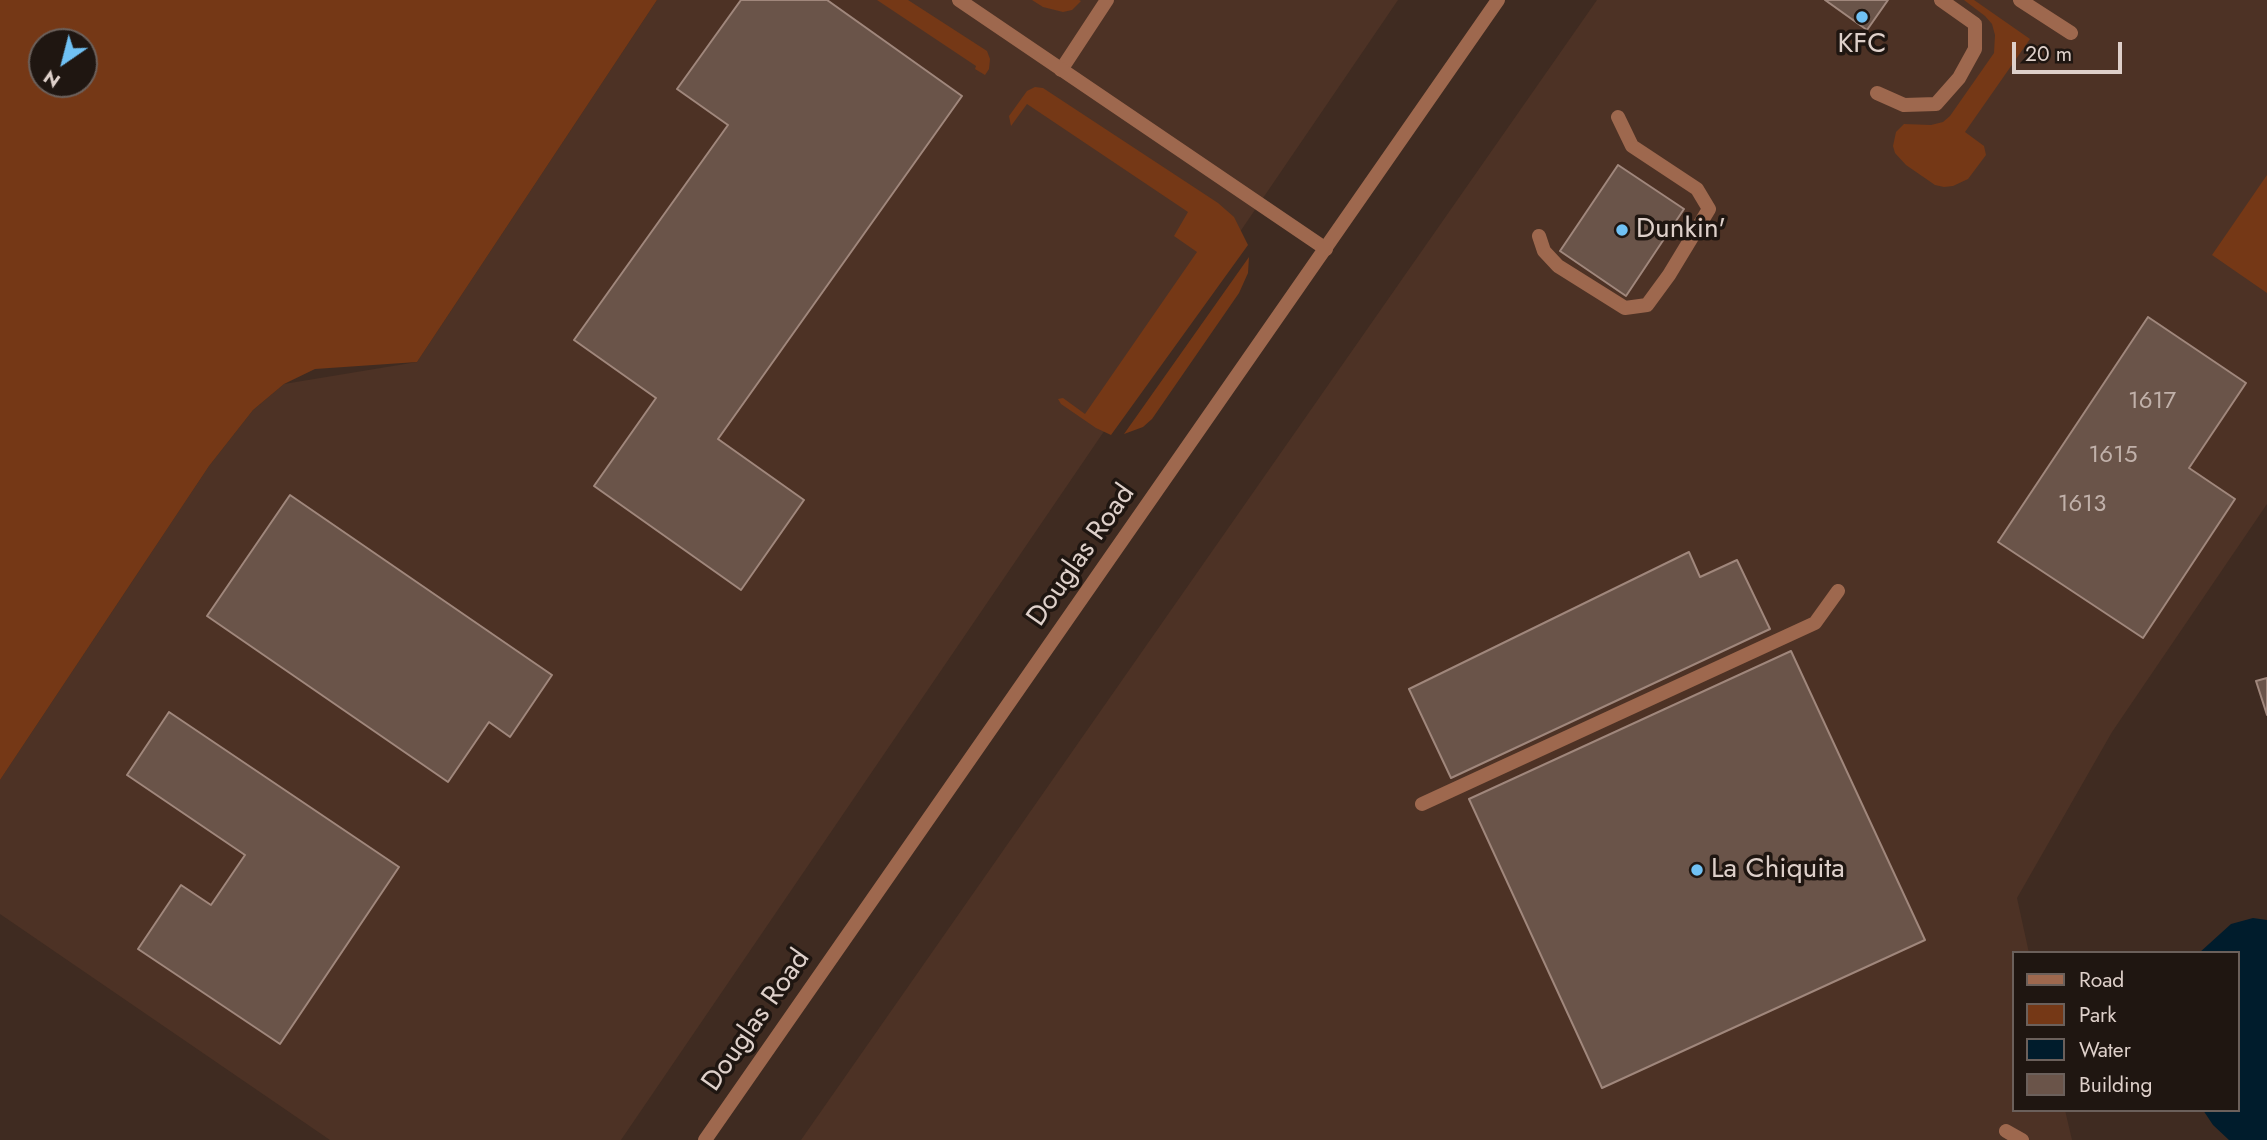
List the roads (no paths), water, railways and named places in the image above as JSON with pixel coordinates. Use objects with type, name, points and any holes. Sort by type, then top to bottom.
[{"type":"street","points":[[959,0],[1326,249]]},
{"type":"street","points":[[1061,70],[1107,0]]},
{"type":"street","name":"Douglas Road","points":[[705,1140],[1498,0]]},
{"type":"street","points":[[1877,93],[1904,105],[1936,104],[1959,78],[1975,49],[1975,24],[1941,0]]},
{"type":"street","points":[[2020,0],[2071,33]]},
{"type":"street","points":[[1539,236],[1544,251],[1558,266],[1625,308],[1647,305],[1670,275],[1709,209],[1697,190],[1632,146],[1618,117]]},
{"type":"street","points":[[1422,804],[1815,623],[1838,591]]},
{"type":"street","points":[[2006,1131],[2022,1140]]},
{"type":"water","points":[[2253,918],[2267,920],[2267,1140],[2229,1140],[2204,1112],[2239,1112],[2239,951],[2201,951],[2231,924]]},
{"type":"place","name":"KFC","points":[[1862,17]]},
{"type":"place","name":"Dunkin'","points":[[1622,230]]},
{"type":"place","name":"La Chiquita","points":[[1697,870]]}]
